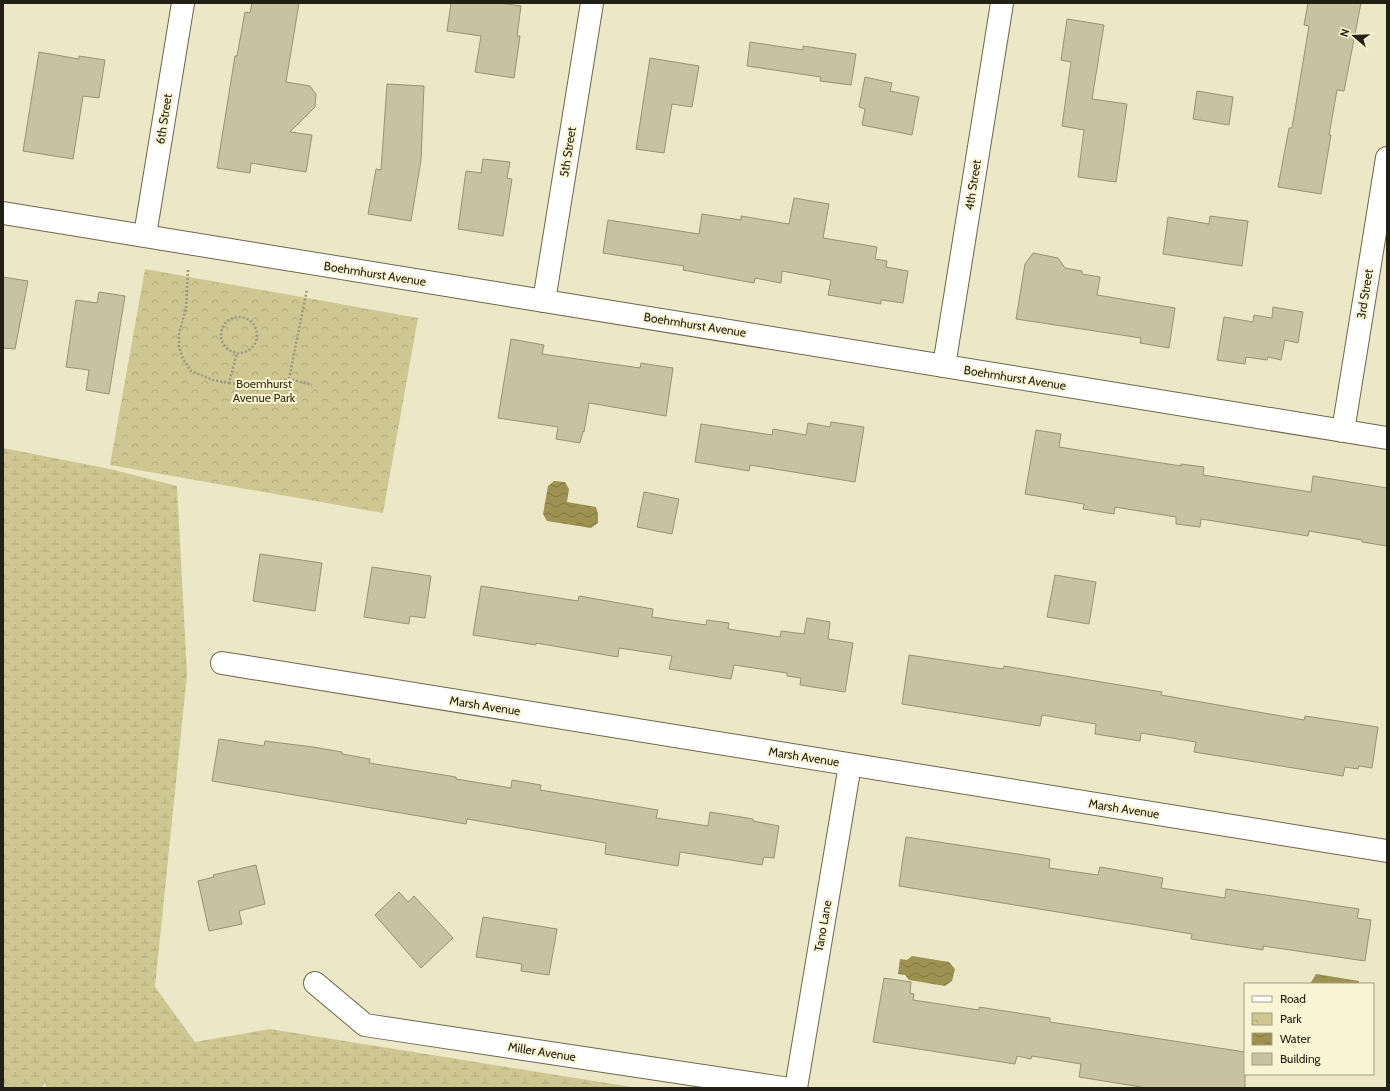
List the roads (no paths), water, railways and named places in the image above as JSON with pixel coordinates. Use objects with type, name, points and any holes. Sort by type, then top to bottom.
[{"type":"street","name":"6th Street","points":[[145,236],[183,3]]},
{"type":"street","name":"5th Street","points":[[544,301],[592,3]]},
{"type":"street","name":"4th Street","points":[[944,366],[1002,3]]},
{"type":"street","name":"3rd Street","points":[[1342,431],[1387,158]]},
{"type":"street","name":"Boehmhurst Avenue","points":[[3,213],[1387,438]]},
{"type":"street","name":"Marsh Avenue","points":[[222,663],[1387,851]]},
{"type":"street","name":"Tano Lane","points":[[796,1088],[850,765]]},
{"type":"street","name":"Miller Avenue","points":[[315,983],[365,1025],[783,1088]]},
{"type":"water","points":[[554,481],[565,482],[569,489],[567,502],[596,507],[598,523],[591,528],[547,521],[543,514],[548,486]]},
{"type":"water","points":[[912,956],[949,962],[955,969],[952,981],[945,986],[909,980],[905,975],[898,974],[900,959],[907,960]]},
{"type":"water","points":[[1316,974],[1359,981],[1359,983],[1311,983]]},
{"type":"park label","name":"Boemhurst Avenue Park","points":[[264,391]]}]
